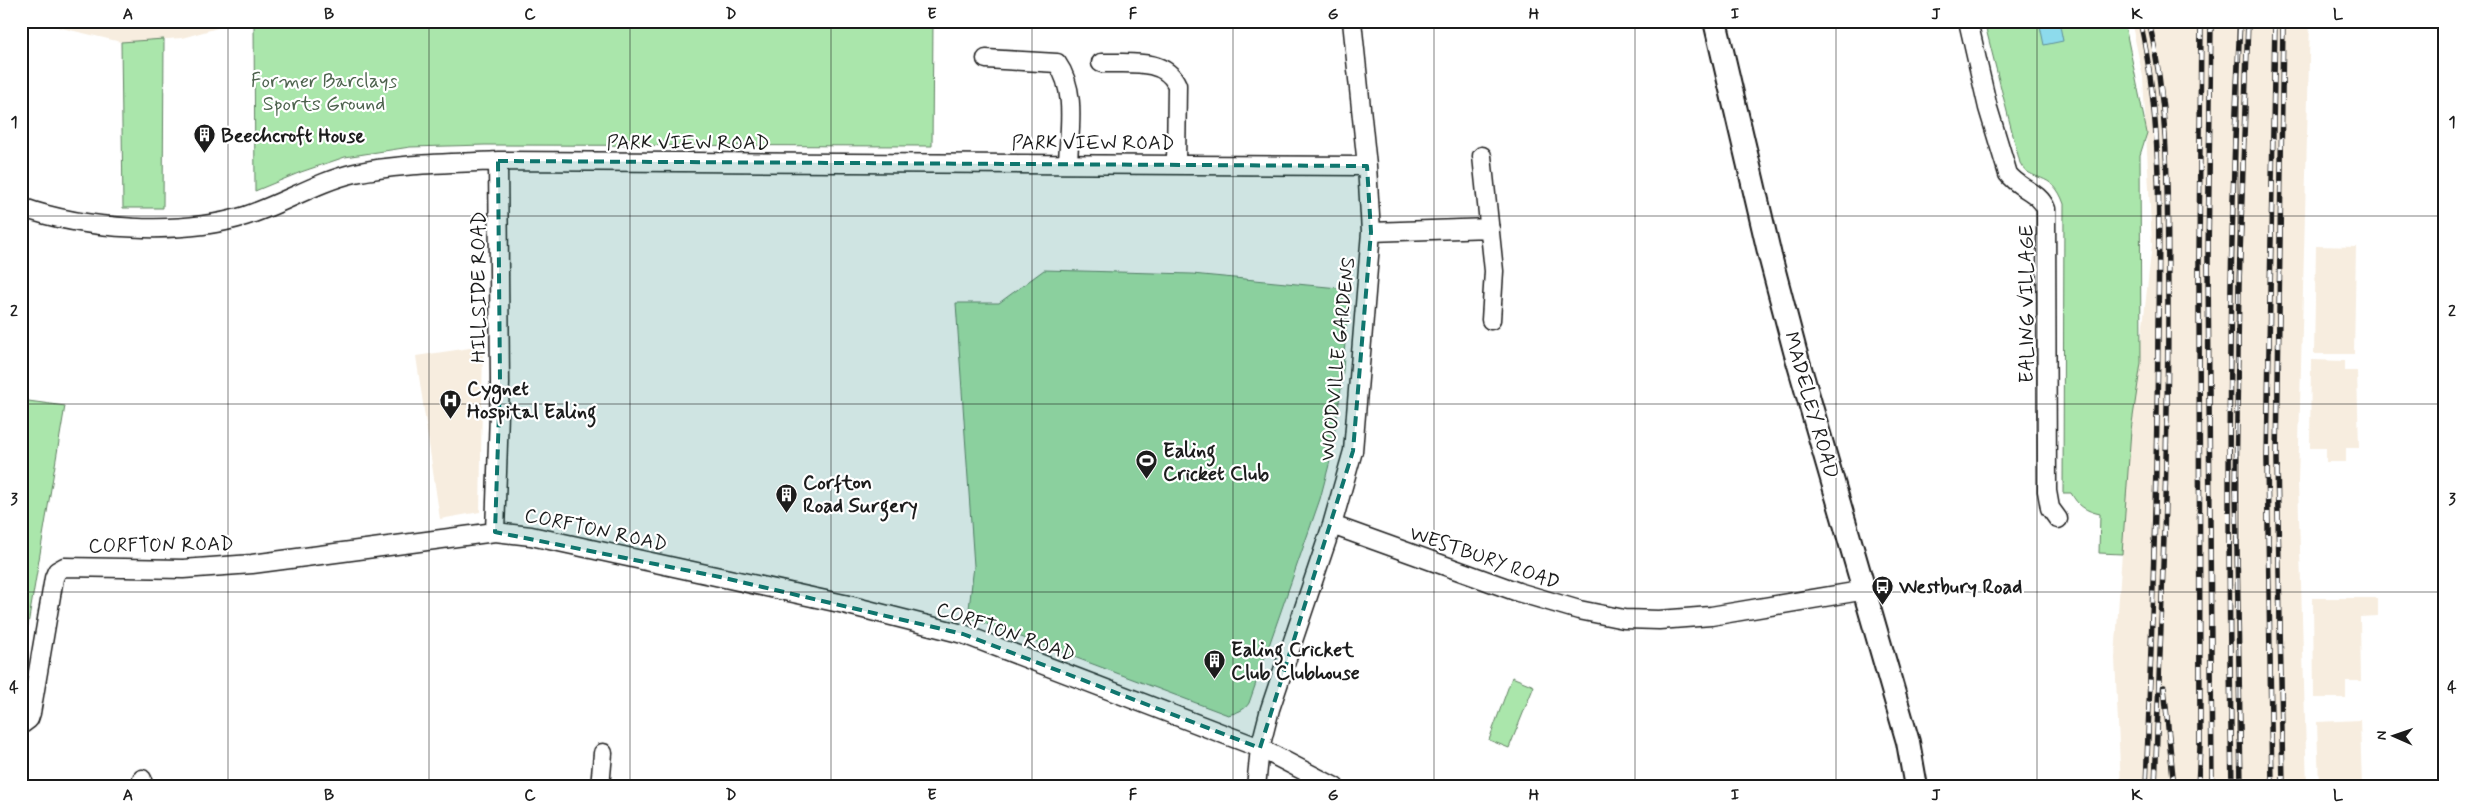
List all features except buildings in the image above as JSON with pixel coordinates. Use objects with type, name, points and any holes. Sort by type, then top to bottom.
[{"type":"street","name":"WOODVILLE GARDENS","points":[[1256,787],[1260,748],[1270,709],[1332,525],[1353,450],[1371,232],[1367,166],[1352,21]]},
{"type":"street","name":"MADELEY ROAD","points":[[1715,21],[1788,323],[1908,742],[1916,787]]},
{"type":"street","name":"EALING VILLAGE","points":[[1968,21],[1988,108],[2008,174],[2014,182],[2036,194],[2046,209],[2047,492],[2050,508],[2058,519]]},
{"type":"street","points":[[986,59],[1057,63],[1067,80],[1070,92],[1068,163]]},
{"type":"street","points":[[1101,63],[1153,65],[1168,71],[1174,79],[1177,85],[1176,164]]},
{"type":"street","points":[[1482,156],[1494,271],[1491,320]]},
{"type":"street","name":"PARK VIEW ROAD","points":[[21,207],[49,217],[73,221],[177,228],[217,223],[247,215],[352,174],[411,165],[498,161],[902,165],[1068,163],[1367,166]]},
{"type":"street","name":"HILLSIDE ROAD","points":[[495,532],[500,383],[498,161]]},
{"type":"street","points":[[1371,232],[1490,228]]},
{"type":"street","name":"WESTBURY ROAD","points":[[1332,525],[1518,592],[1579,610],[1624,619],[1659,620],[1711,616],[1866,590]]},
{"type":"street","name":"CORFTON ROAD","points":[[22,725],[31,713],[54,578],[57,571],[64,567],[183,570],[252,564],[495,532],[532,536],[730,579],[963,634],[1260,748],[1335,787]]},
{"type":"street","points":[[600,787],[603,753]]},
{"type":"highlighted area","points":[[498,161],[1367,166],[1371,232],[1353,451],[1260,748],[963,634],[720,577],[495,532],[500,383]]},
{"type":"shaded area","points":[[32,21],[242,21],[182,38],[121,42]]},
{"type":"shaded area","points":[[2131,21],[2310,21],[2298,482],[2307,787],[2121,787],[2115,658],[2128,461],[2152,244],[2143,77]]},
{"type":"shaded area","points":[[2316,246],[2356,247],[2354,354],[2314,354]]},
{"type":"shaded area","points":[[483,346],[480,512],[440,519],[416,356]]},
{"type":"shaded area","points":[[2311,360],[2345,361],[2345,371],[2357,371],[2359,448],[2346,448],[2346,462],[2326,462],[2326,448],[2310,448]]},
{"type":"shaded area","points":[[2313,598],[2378,598],[2378,616],[2360,617],[2361,681],[2346,681],[2346,698],[2314,698]]},
{"type":"shaded area","points":[[2360,720],[2362,787],[2319,787],[2317,722]]},
{"type":"green space","name":"Former Barclays Sports Ground","points":[[254,21],[933,21],[932,146],[485,145],[410,147],[345,157],[301,172],[255,191]]},
{"type":"green space","points":[[1984,21],[2124,21],[2147,133],[2140,155],[2141,363],[2131,430],[2122,554],[2099,553],[2100,514],[2083,507],[2071,493],[2063,493],[2064,204],[2054,186],[2048,181],[2030,173],[2020,163]]},
{"type":"green space","points":[[164,39],[163,208],[123,208],[121,42]]},
{"type":"green space","name":"Ealing Cricket Club","points":[[1044,270],[1192,274],[1349,289],[1342,382],[1330,461],[1320,499],[1249,703],[1245,708],[1237,712],[1228,715],[968,617],[974,566],[956,303],[999,303]]},
{"type":"green space","points":[[21,400],[65,406],[21,666]]},
{"type":"green space","points":[[1512,677],[1534,686],[1509,748],[1489,740]]},
{"type":"water","points":[[2039,21],[2059,21],[2063,41],[2044,45]]},
{"type":"railway","points":[[2140,21],[2153,97],[2159,212],[2155,500],[2146,787]]},
{"type":"railway","points":[[2149,21],[2161,92],[2168,230],[2168,362],[2155,787]]},
{"type":"railway","points":[[2198,787],[2200,747],[2199,260],[2201,21]]},
{"type":"railway","points":[[2211,21],[2208,260],[2212,787]]},
{"type":"railway","points":[[2232,787],[2229,595],[2230,308],[2240,21]]},
{"type":"railway","points":[[2241,787],[2236,488],[2239,284],[2248,21]]},
{"type":"railway","points":[[2272,787],[2267,459],[2275,21]]},
{"type":"railway","points":[[2283,21],[2277,460],[2283,787]]},
{"type":"railway","points":[[2164,687],[2174,787]]},
{"type":"place","name":"Beechcroft House","points":[[205,154]]},
{"type":"place","name":"Cygnet Hospital Ealing","points":[[451,419]]},
{"type":"place","name":"Ealing Cricket Club","points":[[1147,480]]},
{"type":"place","name":"Corfton Road Surgery","points":[[787,513]]},
{"type":"place","name":"Westbury Road","points":[[1883,605]]},
{"type":"place","name":"Ealing Cricket Club Clubhouse","points":[[1215,680]]}]
